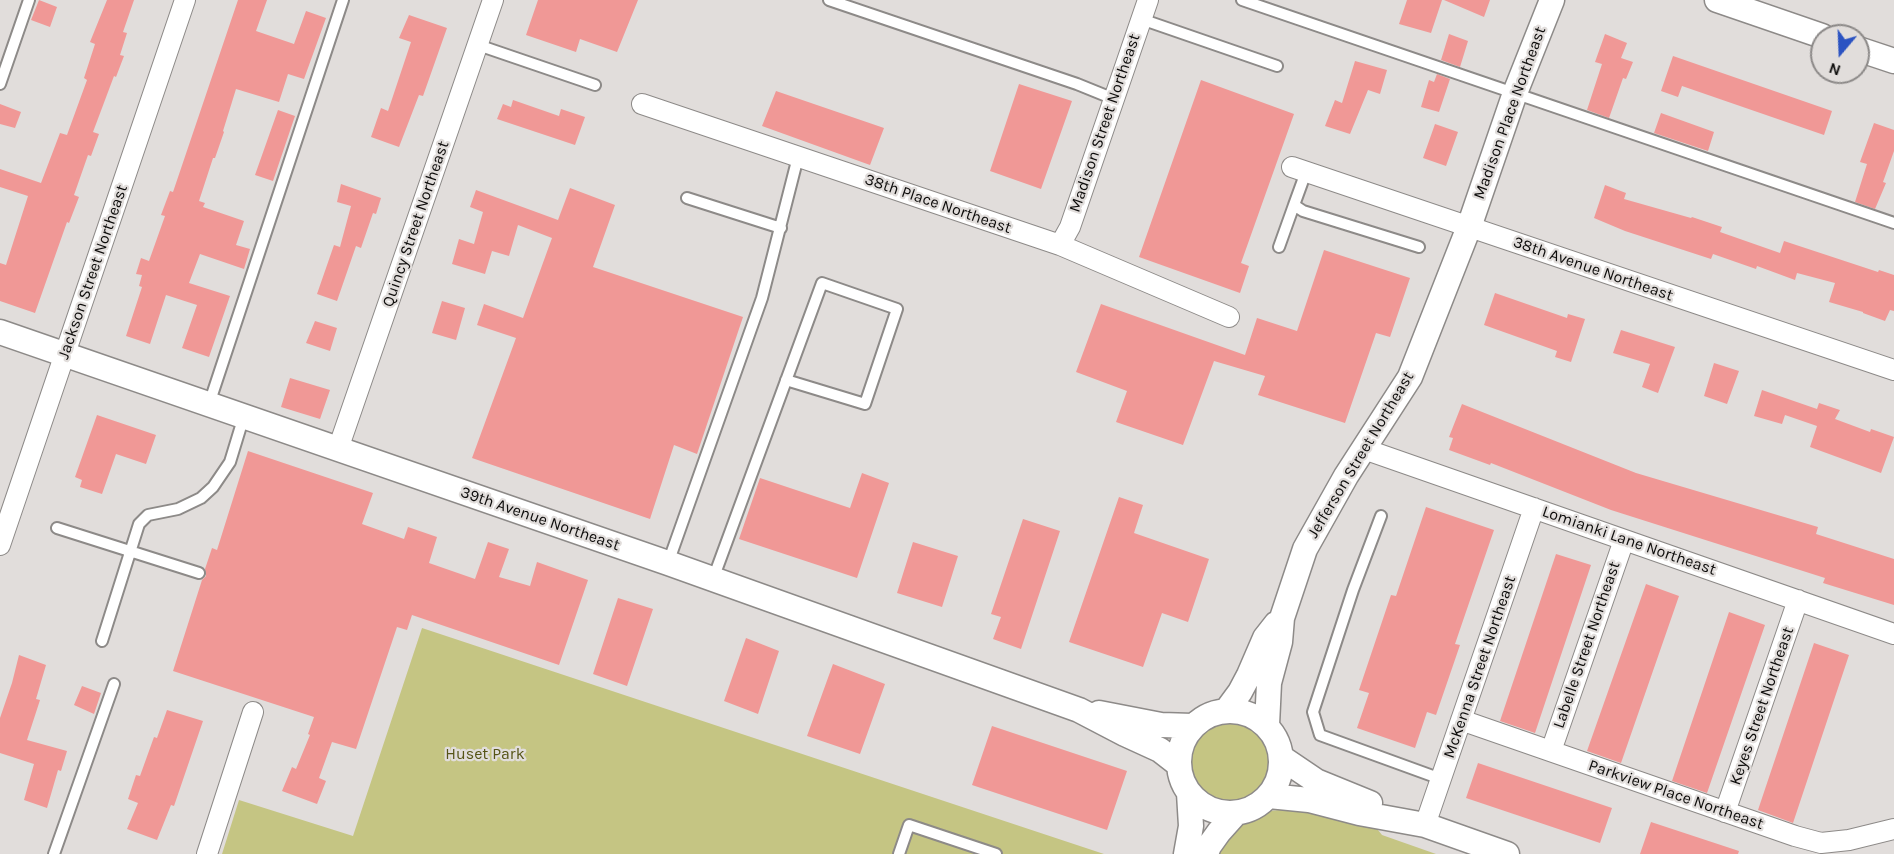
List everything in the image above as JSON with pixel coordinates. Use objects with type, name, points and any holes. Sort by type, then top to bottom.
[{"type":"street","name":"Jackson Street Northeast","points":[[0,544],[185,0]]},
{"type":"street","name":"Quincy Street Northeast","points":[[338,449],[493,0]]},
{"type":"street","name":"Madison Street Northeast","points":[[1060,245],[1070,227],[1148,0]]},
{"type":"street","name":"Madison Place Northeast","points":[[1469,227],[1515,93],[1552,0]]},
{"type":"street","points":[[1717,0],[1810,32]]},
{"type":"street","points":[[1870,52],[1894,61]]},
{"type":"street","name":"38th Place Northeast","points":[[642,104],[1060,245],[1229,316]]},
{"type":"street","name":"38th Avenue Northeast","points":[[1299,169],[1894,370]]},
{"type":"street","name":"Jefferson Street Northeast","points":[[1267,725],[1269,683],[1280,642],[1282,618],[1305,549],[1346,477],[1410,377],[1469,227]]},
{"type":"street","name":"39th Avenue Northeast","points":[[0,332],[668,564],[1079,710],[1160,750],[1178,764]]},
{"type":"street","name":"Lomianki Lane Northeast","points":[[1364,449],[1894,634]]},
{"type":"street","name":"McKenna Street Northeast","points":[[1425,825],[1534,508]]},
{"type":"street","name":"Labelle Street Northeast","points":[[1551,751],[1624,540]]},
{"type":"street","name":"Keyes Street Northeast","points":[[1725,812],[1798,600]]},
{"type":"street","name":"Jefferson Street Northeast","points":[[1226,711],[1240,692],[1265,638],[1282,618]]},
{"type":"street","name":"39th Avenue Northeast","points":[[1079,710],[1161,725],[1193,726]]},
{"type":"street","points":[[1226,711],[1241,711],[1253,715],[1267,725],[1279,744],[1282,758],[1279,778],[1269,796],[1260,804],[1236,813],[1218,812],[1202,806],[1189,794],[1178,764],[1185,737],[1193,726],[1215,712],[1226,711]]},
{"type":"street","points":[[207,854],[253,712]]},
{"type":"street","name":"Parkview Place Northeast","points":[[1461,720],[1821,843],[1850,840],[1894,829]]},
{"type":"street","points":[[1282,758],[1316,781],[1364,800],[1398,820]]},
{"type":"street","points":[[1186,854],[1191,826],[1189,794]]},
{"type":"street","points":[[1269,796],[1309,800],[1359,813],[1425,825],[1508,854]]},
{"type":"street","points":[[1206,854],[1219,832],[1236,813]]},
{"type":"lane","points":[[0,84],[28,0]]},
{"type":"lane","points":[[208,404],[343,0]]},
{"type":"lane","points":[[829,0],[1077,84],[1114,99]]},
{"type":"lane","points":[[1242,0],[1894,223]]},
{"type":"lane","points":[[1141,19],[1277,66]]},
{"type":"lane","points":[[478,45],[595,85]]},
{"type":"lane","points":[[668,564],[762,298],[798,157]]},
{"type":"lane","points":[[1279,248],[1294,205],[1299,169]]},
{"type":"lane","points":[[687,198],[781,228]]},
{"type":"lane","points":[[1294,205],[1303,211],[1419,247]]},
{"type":"lane","points":[[713,580],[786,380],[822,283],[897,309],[865,404],[786,380]]},
{"type":"lane","points":[[102,641],[139,524],[148,515],[178,509],[201,498],[213,487],[230,462],[244,416]]},
{"type":"lane","points":[[1381,516],[1353,590],[1313,712],[1320,735],[1441,779]]},
{"type":"lane","points":[[57,528],[199,573]]},
{"type":"lane","points":[[54,854],[114,684]]},
{"type":"lane","points":[[899,854],[909,825],[996,854]]},
{"type":"green space","name":"Huset Park","points":[[422,628],[1104,854],[222,854],[239,800],[353,836]]},
{"type":"green space","points":[[1229,718],[1245,721],[1259,730],[1268,744],[1271,760],[1268,776],[1259,790],[1245,799],[1229,802],[1213,799],[1199,790],[1190,776],[1187,760],[1190,744],[1199,730],[1213,721]]},
{"type":"green space","points":[[1299,808],[1374,825],[1382,835],[1436,854],[1214,854],[1241,819],[1269,811]]},
{"type":"building","points":[[39,0],[57,7],[50,27],[31,20]]},
{"type":"building","points":[[107,0],[134,0],[123,32],[127,33],[120,55],[124,56],[93,132],[99,134],[91,156],[88,155],[74,195],[79,197],[69,223],[67,222],[35,313],[0,301],[0,263],[6,265],[28,196],[0,187],[0,169],[41,183],[60,133],[67,135],[87,80],[84,78],[95,44],[90,42]]},
{"type":"building","points":[[238,0],[267,0],[256,31],[294,44],[306,11],[326,18],[304,79],[288,74],[279,102],[236,89],[224,132],[199,201],[205,203],[203,207],[244,221],[236,245],[250,249],[244,269],[200,254],[189,283],[230,296],[209,357],[182,348],[197,305],[166,295],[150,344],[126,336],[142,287],[139,286],[142,275],[136,274],[141,258],[149,261],[165,216],[161,215],[170,191],[173,192]]},
{"type":"building","points":[[538,0],[638,0],[617,52],[580,39],[576,52],[526,35]]},
{"type":"building","points":[[1407,0],[1442,0],[1431,33],[1399,24]]},
{"type":"building","points":[[1444,0],[1490,0],[1484,17]]},
{"type":"building","points":[[409,15],[447,28],[423,96],[419,95],[399,147],[371,137],[381,108],[388,111],[411,42],[399,38]]},
{"type":"building","points":[[1449,34],[1468,41],[1460,67],[1441,60]]},
{"type":"building","points":[[1605,34],[1627,43],[1621,58],[1633,62],[1626,79],[1623,78],[1609,118],[1587,110],[1602,64],[1595,62]]},
{"type":"building","points":[[1673,56],[1832,111],[1824,135],[1682,86],[1678,97],[1661,91]]},
{"type":"building","points":[[1355,61],[1387,70],[1380,94],[1368,90],[1350,134],[1325,126],[1335,100],[1342,103]]},
{"type":"building","points":[[1437,74],[1450,79],[1439,112],[1421,107],[1429,80],[1434,82]]},
{"type":"building","points":[[1201,80],[1294,114],[1241,263],[1249,266],[1240,293],[1139,257]]},
{"type":"building","points":[[1019,84],[1072,101],[1041,189],[990,171]]},
{"type":"building","points":[[776,91],[884,128],[870,165],[762,126]]},
{"type":"building","points":[[513,100],[559,116],[561,109],[585,117],[575,145],[497,119],[503,104],[511,107]]},
{"type":"building","points":[[0,104],[21,112],[15,128],[0,124]]},
{"type":"building","points":[[278,110],[295,116],[273,181],[255,175]]},
{"type":"building","points":[[1661,113],[1714,132],[1708,151],[1654,133]]},
{"type":"building","points":[[1874,123],[1894,130],[1894,151],[1883,182],[1886,183],[1875,209],[1855,202],[1867,164],[1860,162]]},
{"type":"building","points":[[1435,124],[1458,132],[1446,166],[1423,158]]},
{"type":"building","points":[[341,184],[381,198],[376,214],[373,213],[361,248],[356,246],[337,301],[317,294],[334,245],[340,247],[351,206],[337,202]]},
{"type":"building","points":[[1605,185],[1626,193],[1624,199],[1722,227],[1720,232],[1780,253],[1784,241],[1878,272],[1879,270],[1894,275],[1894,311],[1890,310],[1885,321],[1829,302],[1835,283],[1797,273],[1795,280],[1757,266],[1756,269],[1713,254],[1711,259],[1625,231],[1594,218]]},
{"type":"building","points":[[570,188],[615,205],[593,267],[743,317],[697,454],[674,445],[650,519],[472,458],[516,338],[477,325],[484,304],[523,318],[552,238],[518,225],[509,256],[492,251],[485,274],[452,264],[459,239],[474,244],[483,212],[470,207],[476,190],[558,220]]},
{"type":"building","points":[[1324,250],[1410,278],[1390,337],[1376,333],[1345,423],[1258,395],[1265,376],[1214,361],[1183,445],[1116,422],[1127,391],[1076,372],[1101,304],[1245,355],[1257,318],[1297,331]]},
{"type":"building","points":[[1495,293],[1567,318],[1568,314],[1585,319],[1571,362],[1555,357],[1557,351],[1484,325]]},
{"type":"building","points":[[442,301],[465,308],[456,340],[432,333]]},
{"type":"building","points":[[315,321],[337,328],[330,351],[306,343]]},
{"type":"building","points":[[1621,330],[1675,347],[1658,393],[1642,387],[1650,364],[1613,353]]},
{"type":"building","points":[[1714,363],[1739,371],[1727,404],[1704,396]]},
{"type":"building","points":[[290,378],[330,390],[320,419],[281,407]]},
{"type":"building","points":[[1762,390],[1817,409],[1819,403],[1840,410],[1835,419],[1870,432],[1871,429],[1894,437],[1881,473],[1810,447],[1817,426],[1785,415],[1782,424],[1754,416]]},
{"type":"building","points":[[1462,404],[1636,473],[1818,527],[1816,534],[1894,559],[1894,605],[1823,583],[1825,578],[1611,510],[1491,463],[1490,465],[1449,450],[1453,438],[1449,437]]},
{"type":"building","points":[[97,415],[156,435],[146,464],[116,454],[102,494],[80,487],[82,480],[75,477]]},
{"type":"building","points":[[248,451],[373,493],[362,524],[404,539],[408,527],[437,537],[429,563],[475,579],[488,542],[509,549],[499,577],[530,586],[537,562],[588,580],[559,665],[412,615],[407,630],[397,627],[356,749],[332,742],[319,778],[326,781],[317,804],[282,791],[292,767],[296,769],[310,735],[308,734],[314,717],[173,671],[202,580],[206,576],[205,569],[212,548],[217,550]]},
{"type":"building","points":[[862,473],[889,483],[857,578],[739,539],[760,478],[850,508]]},
{"type":"building","points":[[1119,497],[1143,505],[1134,533],[1209,559],[1188,622],[1162,613],[1143,667],[1069,642]]},
{"type":"building","points":[[1426,507],[1494,530],[1455,644],[1460,645],[1436,715],[1427,712],[1415,748],[1357,728],[1369,693],[1359,690],[1391,595],[1396,596]]},
{"type":"building","points":[[1023,519],[1060,531],[1021,649],[993,639],[1001,617],[991,614]]},
{"type":"building","points":[[913,542],[958,556],[942,607],[897,593]]},
{"type":"building","points":[[1556,554],[1591,565],[1535,733],[1500,721]]},
{"type":"building","points":[[1646,584],[1679,596],[1621,763],[1587,751]]},
{"type":"building","points":[[618,598],[653,609],[627,686],[593,674]]},
{"type":"building","points":[[1729,612],[1765,625],[1707,793],[1672,781]]},
{"type":"building","points":[[746,638],[779,651],[758,714],[724,701]]},
{"type":"building","points":[[1814,643],[1849,655],[1793,823],[1758,810]]},
{"type":"building","points":[[19,655],[46,665],[36,699],[40,700],[27,740],[67,751],[61,771],[58,770],[47,808],[24,800],[34,764],[0,753],[0,718]]},
{"type":"building","points":[[833,664],[885,684],[860,754],[807,736]]},
{"type":"building","points":[[82,686],[101,693],[94,714],[74,705]]},
{"type":"building","points":[[167,710],[203,721],[174,806],[171,805],[157,840],[127,829],[138,803],[128,799],[136,775],[140,776],[154,737],[157,738]]},
{"type":"building","points":[[992,726],[1127,771],[1107,830],[972,785]]},
{"type":"building","points":[[1478,763],[1612,808],[1600,843],[1466,798]]},
{"type":"building","points":[[1651,822],[1739,851],[1738,854],[1640,854]]}]
